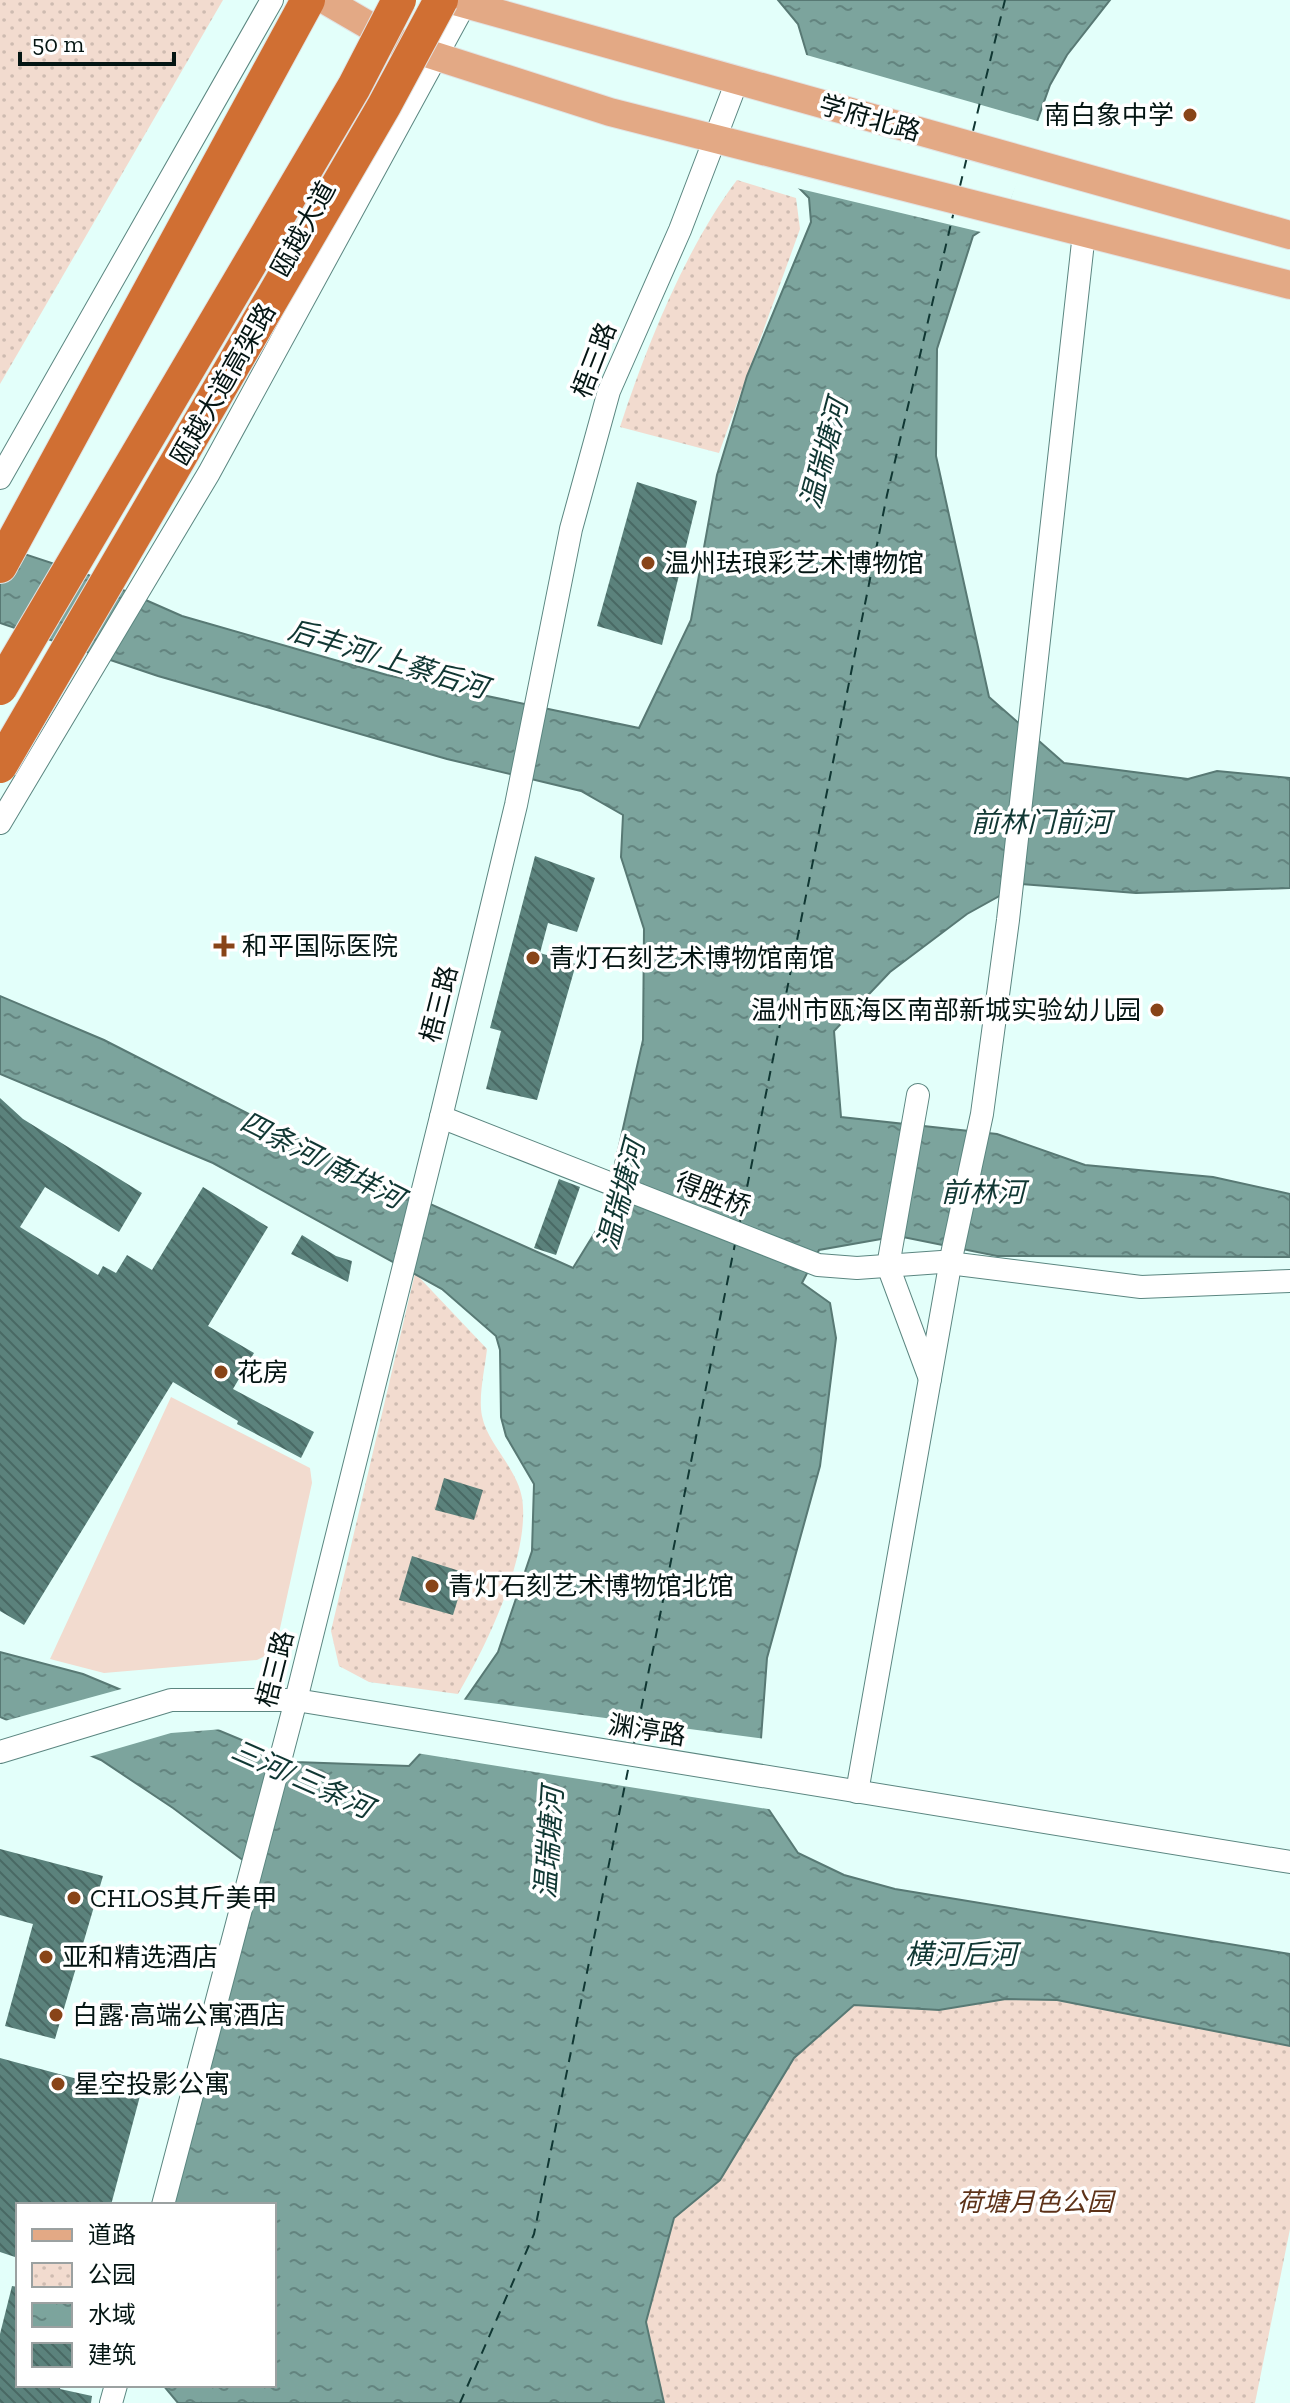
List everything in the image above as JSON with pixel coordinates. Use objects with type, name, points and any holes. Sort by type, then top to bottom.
[{"type":"highway","points":[[0,566],[9,526],[215,171],[308,0]]},
{"type":"highway","name":"瓯越大道高架路","points":[[0,688],[354,87],[399,0]]},
{"type":"highway","name":"瓯越大道","points":[[0,746],[108,563],[154,478],[289,256],[431,0]]},
{"type":"highway","name":"瓯越大道高架路","points":[[0,766],[384,106],[456,1]]},
{"type":"main road","points":[[325,0],[404,46],[610,112],[1290,285]]},
{"type":"main road","name":"学府北路","points":[[456,1],[1290,235]]},
{"type":"street","points":[[0,478],[272,0]]},
{"type":"street","points":[[0,823],[209,473],[436,57],[456,1]]},
{"type":"street","name":"梧三路","points":[[164,2203],[296,1700],[397,1283],[441,1117],[516,805],[545,672],[571,529],[609,391],[680,230],[737,81]]},
{"type":"street","points":[[857,1792],[951,1258],[982,1114],[1008,920],[1084,233]]},
{"type":"street","points":[[918,1095],[888,1266],[930,1379]]},
{"type":"street","name":"得胜桥","points":[[441,1117],[818,1265],[888,1266]]},
{"type":"street","points":[[888,1266],[951,1258],[1141,1287],[1290,1281]]},
{"type":"street","name":"渊渟路","points":[[0,1752],[171,1700],[296,1700],[1290,1862]]},
{"type":"green space","points":[[0,0],[223,0],[0,384]]},
{"type":"green space","points":[[737,180],[796,198],[800,229],[719,453],[620,427],[642,364],[684,267]]},
{"type":"green space","points":[[415,1273],[487,1349],[481,1391],[482,1416],[514,1476],[522,1498],[520,1546],[513,1572],[493,1626],[458,1694],[369,1682],[339,1666],[331,1631]]},
{"type":"green space","points":[[171,1397],[310,1468],[312,1483],[275,1651],[257,1660],[104,1673],[50,1659]]},
{"type":"green space","name":"荷塘月色公园","points":[[1006,1999],[1057,2000],[1290,2046],[1290,2229],[1255,2403],[664,2403],[646,2322],[674,2218],[720,2180],[794,2058],[854,2005],[939,2010]]},
{"type":"water","points":[[778,0],[1110,0],[1067,55],[1050,85],[1007,206],[994,222],[973,236],[937,349],[936,456],[989,697],[1064,763],[1188,779],[1217,771],[1290,778],[1290,888],[1136,893],[1021,884],[967,914],[890,972],[834,1031],[841,1117],[997,1134],[1085,1165],[1213,1177],[1290,1194],[1290,1257],[997,1256],[898,1236],[819,1250],[802,1283],[830,1303],[836,1338],[820,1466],[767,1658],[757,1792],[798,1853],[844,1875],[895,1889],[1290,1954],[1290,2046],[1057,2000],[1006,1999],[939,2010],[854,2005],[794,2058],[720,2180],[674,2218],[646,2322],[664,2403],[178,2403],[165,2387],[276,2387],[276,2203],[173,2203],[256,1870],[173,1808],[101,1760],[0,1717],[0,1652],[83,1674],[295,1762],[409,1766],[448,1724],[498,1652],[532,1551],[534,1484],[506,1436],[501,1417],[500,1350],[496,1336],[442,1289],[213,1163],[0,1074],[0,996],[104,1040],[390,1186],[573,1268],[602,1221],[643,1040],[644,929],[621,857],[623,815],[581,791],[447,759],[158,676],[0,623],[0,546],[91,576],[182,616],[387,675],[639,728],[691,620],[717,475],[747,376],[811,222],[809,198],[795,184],[809,61],[798,24]]},
{"type":"pier","points":[[803,54],[1041,122],[1003,219],[985,233],[792,187],[782,179],[777,158],[805,61]]},
{"type":"pier","points":[[125,1688],[224,1729],[171,1733],[85,1758],[1,1722]]},
{"type":"pier","points":[[460,1699],[765,1739],[761,1791],[774,1810],[416,1753]]},
{"type":"building","name":"温州珐琅彩艺术博物馆","points":[[637,482],[697,501],[662,645],[597,626]]},
{"type":"building","name":"青灯石刻艺术博物馆南馆","points":[[535,856],[595,878],[577,932],[548,923],[540,953],[576,964],[537,1100],[486,1089],[501,1031],[490,1028]]},
{"type":"building","points":[[0,1098],[23,1119],[142,1193],[119,1232],[45,1187],[20,1227],[98,1275],[103,1266],[116,1273],[127,1255],[152,1270],[203,1187],[268,1227],[208,1326],[254,1353],[233,1389],[314,1432],[301,1458],[237,1424],[238,1421],[173,1382],[24,1625],[0,1611]]},
{"type":"building","points":[[559,1179],[580,1187],[556,1255],[534,1248]]},
{"type":"building","points":[[302,1235],[336,1256],[352,1261],[348,1282],[291,1254]]},
{"type":"building","points":[[444,1478],[483,1490],[474,1520],[435,1510]]},
{"type":"building","name":"青灯石刻艺术博物馆北馆","points":[[412,1556],[466,1573],[453,1615],[399,1600]]},
{"type":"building","points":[[0,1849],[103,1876],[55,2039],[5,2026],[33,1924],[0,1915]]},
{"type":"building","points":[[0,2058],[140,2096],[112,2203],[16,2203],[16,2257],[0,2252]]},
{"type":"building","points":[[12,2286],[16,2287],[16,2387],[60,2387],[92,2396],[91,2403],[0,2403],[0,2334]]},
{"type":"ferry route","points":[[973,131],[1005,0]]},
{"type":"ferry route","points":[[960,186],[967,157]]},
{"type":"ferry route","points":[[740,1222],[887,495],[954,211]]},
{"type":"ferry route","points":[[634,1744],[735,1244]]},
{"type":"ferry route","points":[[460,2403],[534,2234],[629,1765]]},
{"type":"place","name":"南白象中学","points":[[1190,115]]},
{"type":"place","name":"温州珐琅彩艺术博物馆","points":[[648,563]]},
{"type":"place","name":"和平国际医院","points":[[224,946]]},
{"type":"place","name":"青灯石刻艺术博物馆南馆","points":[[533,958]]},
{"type":"place","name":"温州市瓯海区南部新城实验幼儿园","points":[[1157,1010]]},
{"type":"place","name":"花房","points":[[221,1372]]},
{"type":"place","name":"青灯石刻艺术博物馆北馆","points":[[432,1586]]},
{"type":"place","name":"CHLOS其斤美甲","points":[[74,1898]]},
{"type":"place","name":"亚和精选酒店","points":[[46,1957]]},
{"type":"place","name":"白露·高端公寓酒店","points":[[56,2015]]},
{"type":"place","name":"星空投影公寓","points":[[58,2084]]},
{"type":"water label","name":"温瑞塘河","points":[[824,454]]},
{"type":"water label","name":"后丰河/上蔡后河","points":[[388,659]]},
{"type":"water label","name":"前林门前河","points":[[1041,822]]},
{"type":"water label","name":"四条河/南垟河","points":[[322,1160]]},
{"type":"water label","name":"前林河","points":[[983,1192]]},
{"type":"water label","name":"温瑞塘河","points":[[621,1195]]},
{"type":"water label","name":"三河/三条河","points":[[302,1779]]},
{"type":"water label","name":"温瑞塘河","points":[[549,1843]]},
{"type":"water label","name":"横河后河","points":[[961,1954]]}]
